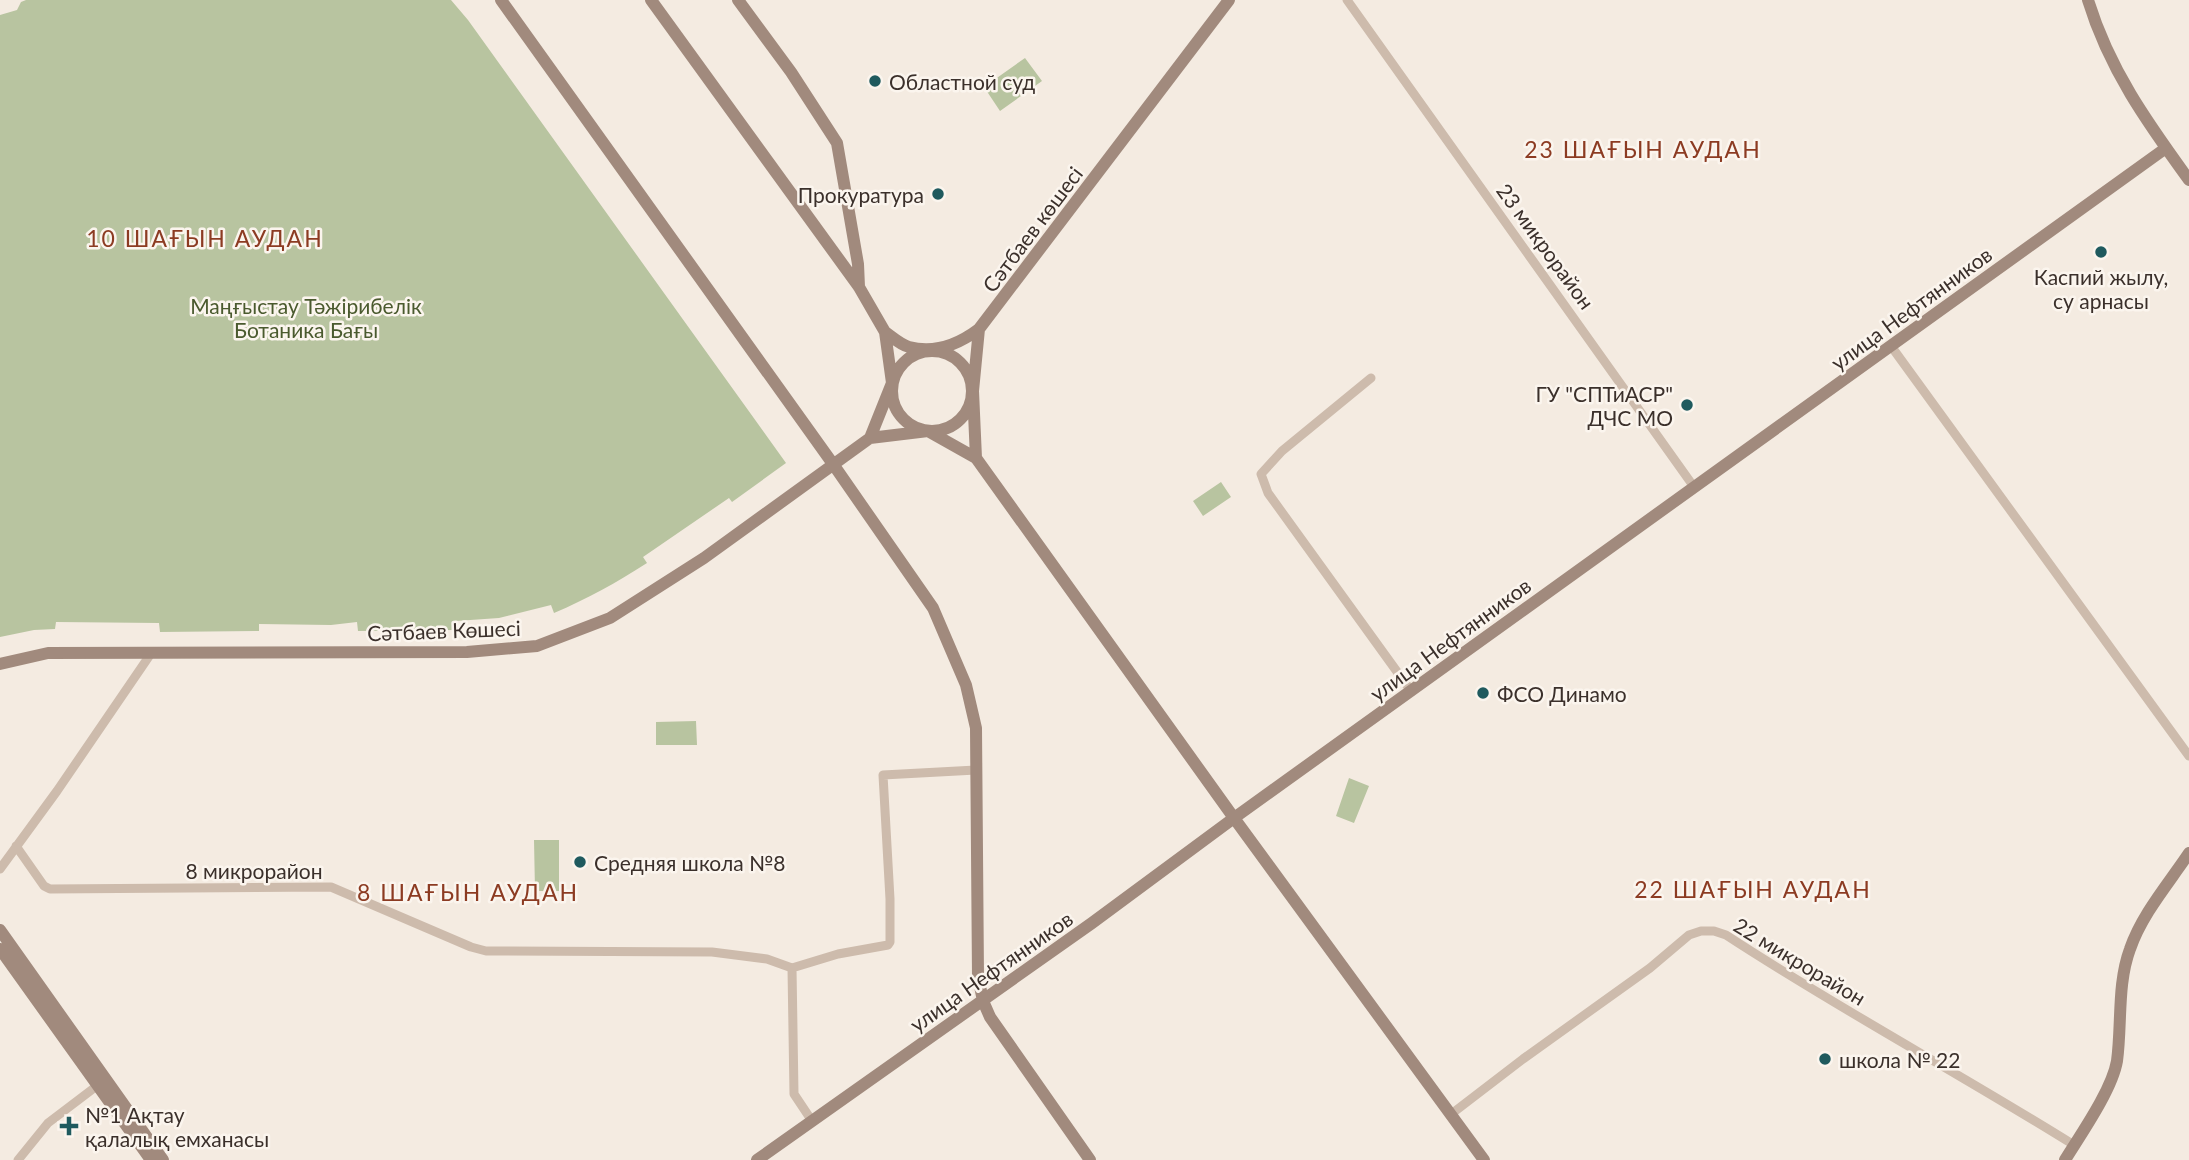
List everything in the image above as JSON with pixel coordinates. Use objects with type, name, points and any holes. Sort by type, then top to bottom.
[{"type":"main road","points":[[501,0],[933,608],[966,685],[976,728],[978,976],[982,1001],[1090,1160]]},
{"type":"main road","points":[[738,0],[791,72],[837,143],[858,264],[859,287]]},
{"type":"main road","name":"Сәтбаев көшесі","points":[[937,350],[968,337],[979,329],[1229,0]]},
{"type":"main road","points":[[2088,0],[2108,57],[2124,86],[2189,180]]},
{"type":"main road","points":[[656,2],[859,287],[885,332],[892,396],[896,409],[904,420],[915,428],[928,431],[976,458],[1484,1160]]},
{"type":"main road","name":"улица Нефтянников","points":[[757,1160],[982,1001],[2166,148]]},
{"type":"main road","points":[[928,431],[942,430],[954,425],[964,416],[971,404],[979,329]]},
{"type":"main road","points":[[885,332],[908,347],[948,353],[966,368],[973,391],[976,458]]},
{"type":"main road","points":[[870,438],[896,371],[913,355],[937,350]]},
{"type":"main road","name":"Сәтбаев Көшесі","points":[[0,664],[48,653],[467,652],[537,646],[610,618],[704,558],[870,438],[928,431]]},
{"type":"main road","points":[[2065,1160],[2113,1078],[2119,1037],[2122,982],[2130,947],[2140,927],[2189,853]]},
{"type":"main road","points":[[0,930],[151,1160]]},
{"type":"main road","points":[[0,949],[163,1160]]},
{"type":"street","name":"23 микрорайон","points":[[1348,0],[1694,487]]},
{"type":"street","points":[[1891,345],[2189,756]]},
{"type":"street","points":[[1371,378],[1282,451],[1261,474],[1268,494],[1411,691]]},
{"type":"street","points":[[0,869],[152,652]]},
{"type":"street","points":[[812,1121],[794,1094],[792,968],[838,954],[888,945],[890,942],[883,775],[976,770]]},
{"type":"street","name":"8 микрорайон","points":[[16,846],[44,886],[50,889],[331,887],[486,951],[712,952],[767,959],[792,968]]},
{"type":"street","name":"22 микрорайон","points":[[1450,1115],[1650,968],[1689,936],[1701,931],[1714,931],[1726,935],[1821,995],[2074,1145]]},
{"type":"street","points":[[18,1160],[48,1123],[102,1082]]},
{"type":"green space","name":"Маңғыстау Тәжірибелік Ботаника Бағы","points":[[451,0],[786,463],[732,502],[729,498],[643,557],[647,563],[554,613],[551,605],[499,618],[456,621],[455,630],[358,631],[357,622],[331,625],[259,624],[259,631],[160,632],[159,623],[56,622],[55,629],[0,637],[0,15],[17,10],[21,2]]},
{"type":"green space","points":[[1025,58],[1042,81],[1000,111],[984,87]]},
{"type":"green space","points":[[1221,482],[1231,497],[1203,516],[1193,501]]},
{"type":"green space","points":[[696,721],[697,745],[656,745],[656,722]]},
{"type":"green space","points":[[1349,778],[1369,786],[1354,823],[1336,816]]},
{"type":"green space","points":[[534,840],[559,840],[559,891],[535,891]]},
{"type":"place","name":"Областной суд","points":[[875,81]]},
{"type":"place","name":"Прокуратура","points":[[938,194]]},
{"type":"place","name":"Каспий жылу, су арнасы","points":[[2101,252]]},
{"type":"place","name":"ГУ \"СПТиАСР\" ДЧС МО","points":[[1687,405]]},
{"type":"place","name":"ФСО Динамо","points":[[1483,693]]},
{"type":"place","name":"Средняя школа №8","points":[[580,862]]},
{"type":"place","name":"школа № 22","points":[[1825,1059]]},
{"type":"place","name":"№1 Ақтау қалалық емханасы","points":[[69,1126]]},
{"type":"district","name":"23 ШАҒЫН АУДАН","points":[[1643,149]]},
{"type":"district","name":"10 ШАҒЫН АУДАН","points":[[205,238]]},
{"type":"district","name":"22 ШАҒЫН АУДАН","points":[[1753,889]]},
{"type":"district","name":"8 ШАҒЫН АУДАН","points":[[468,892]]}]
